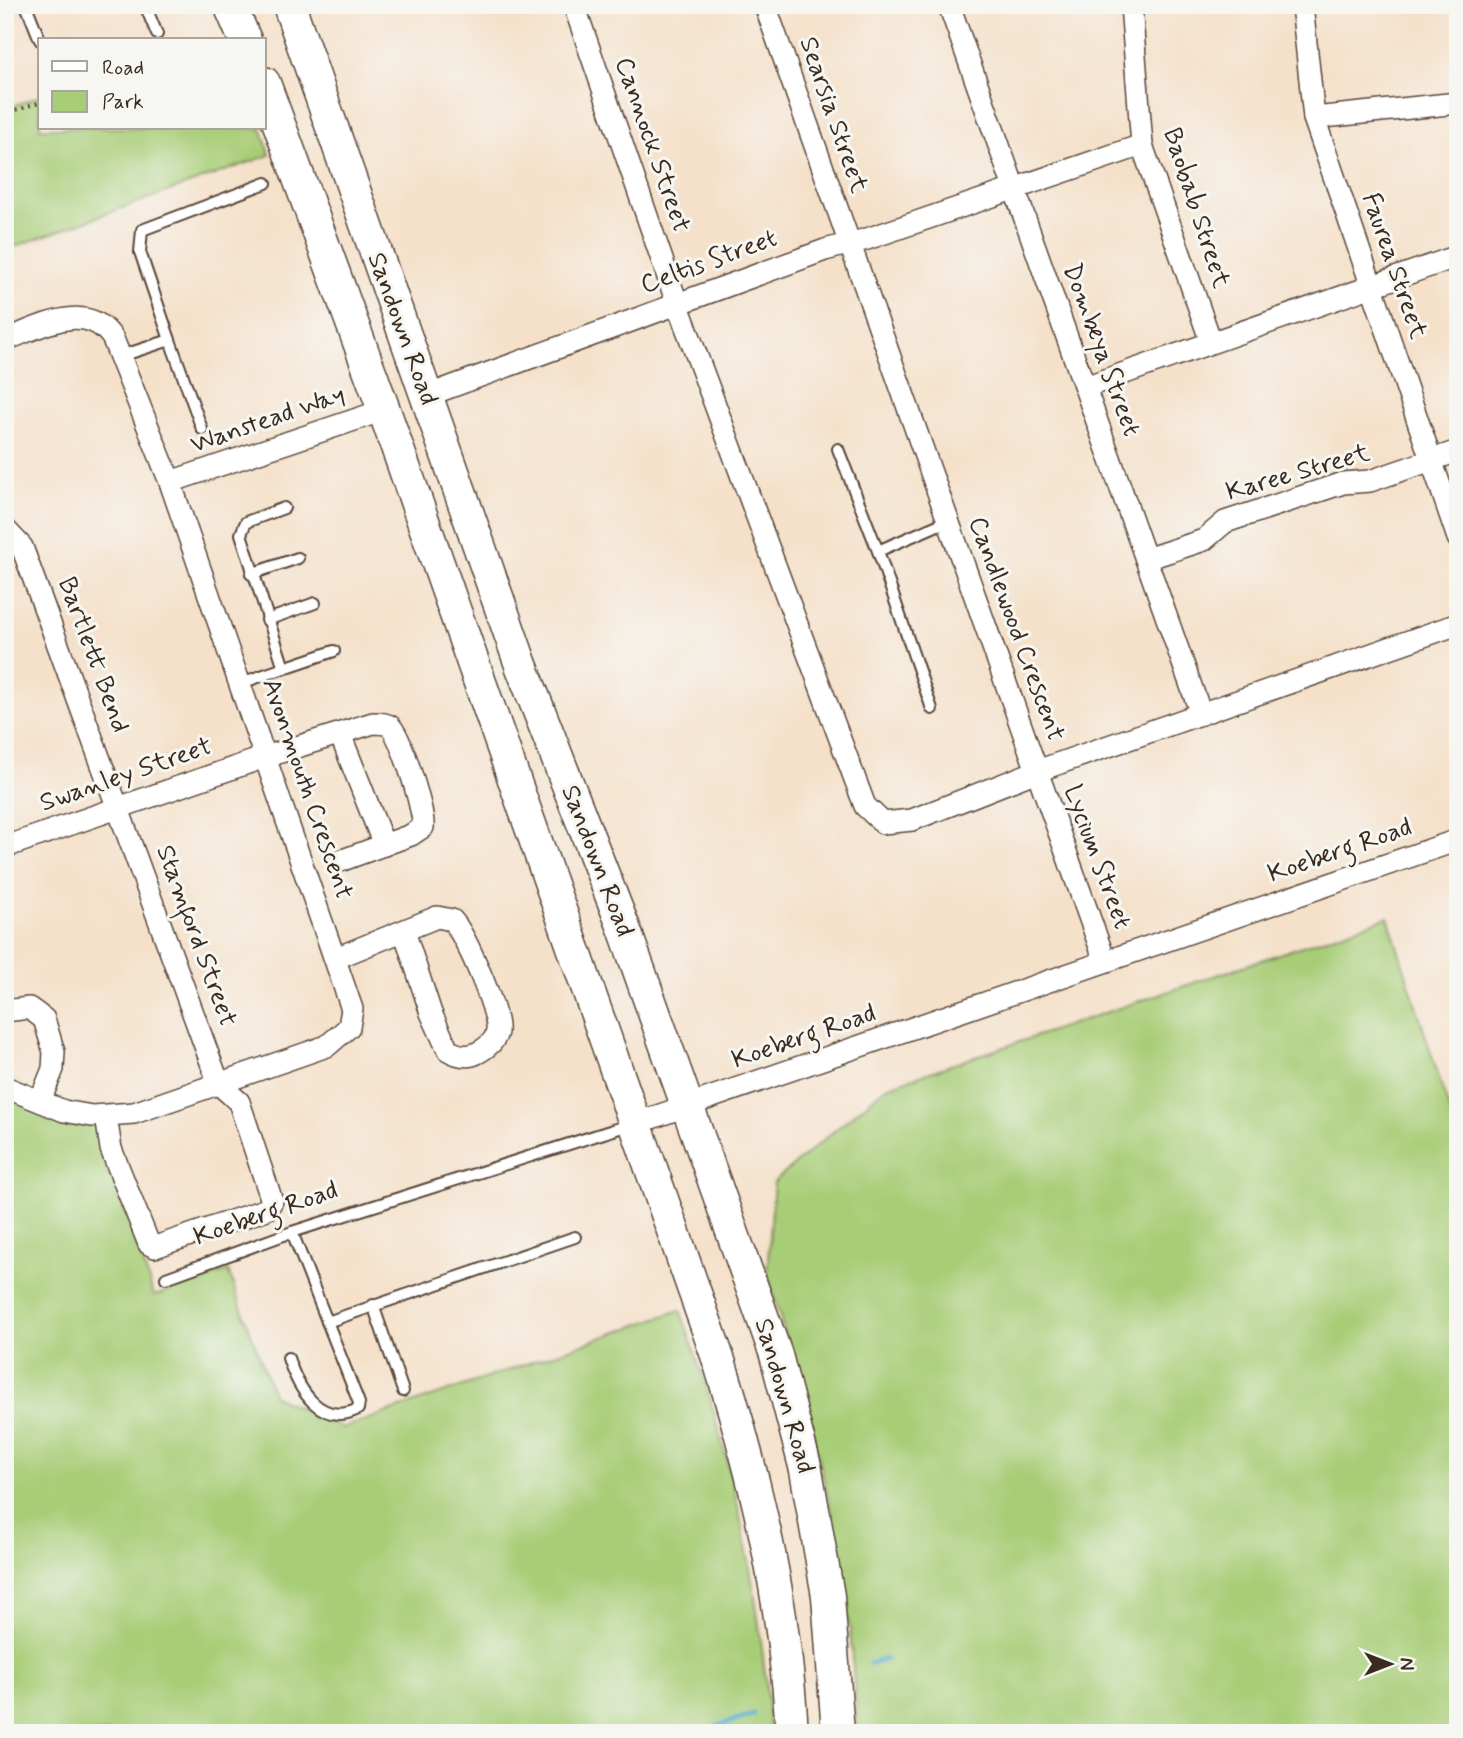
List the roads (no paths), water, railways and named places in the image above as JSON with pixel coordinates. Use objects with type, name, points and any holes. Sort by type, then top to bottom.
[{"type":"main road","points":[[230,5],[244,38]]},
{"type":"main road","name":"Sandown Road","points":[[289,5],[521,666],[624,928],[776,1355],[806,1470],[828,1596],[838,1733]]},
{"type":"main road","name":"Sandown Road","points":[[266,88],[384,410],[720,1364],[753,1476],[775,1574],[790,1681],[792,1733]]},
{"type":"street","name":"Cannock Street","points":[[574,5],[677,303],[865,806],[883,822],[912,820],[1037,771]]},
{"type":"street","name":"Dombeya Street","points":[[949,5],[1201,714]]},
{"type":"street","name":"Baobab Street","points":[[1131,5],[1142,145],[1211,342]]},
{"type":"street","name":"Faurea Street","points":[[1302,5],[1314,118],[1458,538]]},
{"type":"street","name":"Searsia Street","points":[[766,6],[849,244]]},
{"type":"street","points":[[1314,118],[1458,103]]},
{"type":"street","name":"Celtis Street","points":[[426,396],[677,303],[1142,145]]},
{"type":"street","name":"Candlewood Crescent","points":[[849,244],[1037,771],[1458,624]]},
{"type":"street","points":[[1085,387],[1458,256]]},
{"type":"street","name":"Avonmouth Crescent","points":[[5,340],[64,319],[90,318],[109,332],[170,482],[352,1009],[349,1027],[340,1038],[327,1046],[134,1113],[106,1116],[64,1111],[5,1087]]},
{"type":"street","name":"Wanstead Way","points":[[170,482],[384,410]]},
{"type":"street","name":"Karee Street","points":[[1146,559],[1204,540],[1225,522],[1343,483],[1370,481],[1458,451]]},
{"type":"street","name":"Bartlett Bend","points":[[5,528],[22,547],[119,807]]},
{"type":"street","name":"Swanley Street","points":[[5,847],[265,757],[383,723],[396,734],[424,820],[417,832],[384,845]]},
{"type":"street","points":[[340,734],[384,845],[340,861]]},
{"type":"street","name":"Lycium Street","points":[[1037,771],[1105,961]]},
{"type":"street","name":"Stamford Street","points":[[119,807],[219,1084]]},
{"type":"street","name":"Koeberg Road","points":[[634,1124],[1458,840]]},
{"type":"street","points":[[336,958],[437,917],[452,920],[477,965],[498,1023],[497,1035],[491,1044],[477,1054],[448,1051],[436,1025],[404,932]]},
{"type":"street","points":[[5,1011],[29,1008],[44,1019],[55,1060],[40,1101]]},
{"type":"street","points":[[106,1116],[111,1149],[149,1244],[155,1247],[267,1209],[272,1202],[239,1102],[219,1084]]},
{"type":"lane","points":[[26,5],[39,38]]},
{"type":"lane","points":[[145,5],[157,34]]},
{"type":"lane","points":[[202,429],[140,252],[142,230],[266,183]]},
{"type":"lane","points":[[121,356],[170,340]]},
{"type":"lane","points":[[838,449],[878,551],[932,709]]},
{"type":"lane","points":[[284,508],[246,522],[241,540],[284,668]]},
{"type":"lane","points":[[878,551],[947,521]]},
{"type":"lane","points":[[251,574],[298,558]]},
{"type":"lane","points":[[267,620],[315,603]]},
{"type":"lane","points":[[241,683],[334,651]]},
{"type":"lane","name":"Koeberg Road","points":[[166,1278],[292,1232],[634,1124]]},
{"type":"lane","points":[[288,1358],[297,1384],[305,1396],[334,1414],[356,1411],[359,1404],[292,1232]]},
{"type":"lane","points":[[327,1321],[575,1237]]},
{"type":"lane","points":[[373,1305],[403,1391]]},
{"type":"waterway","points":[[870,1664],[886,1659]]},
{"type":"waterway","points":[[696,1733],[754,1714]]}]
